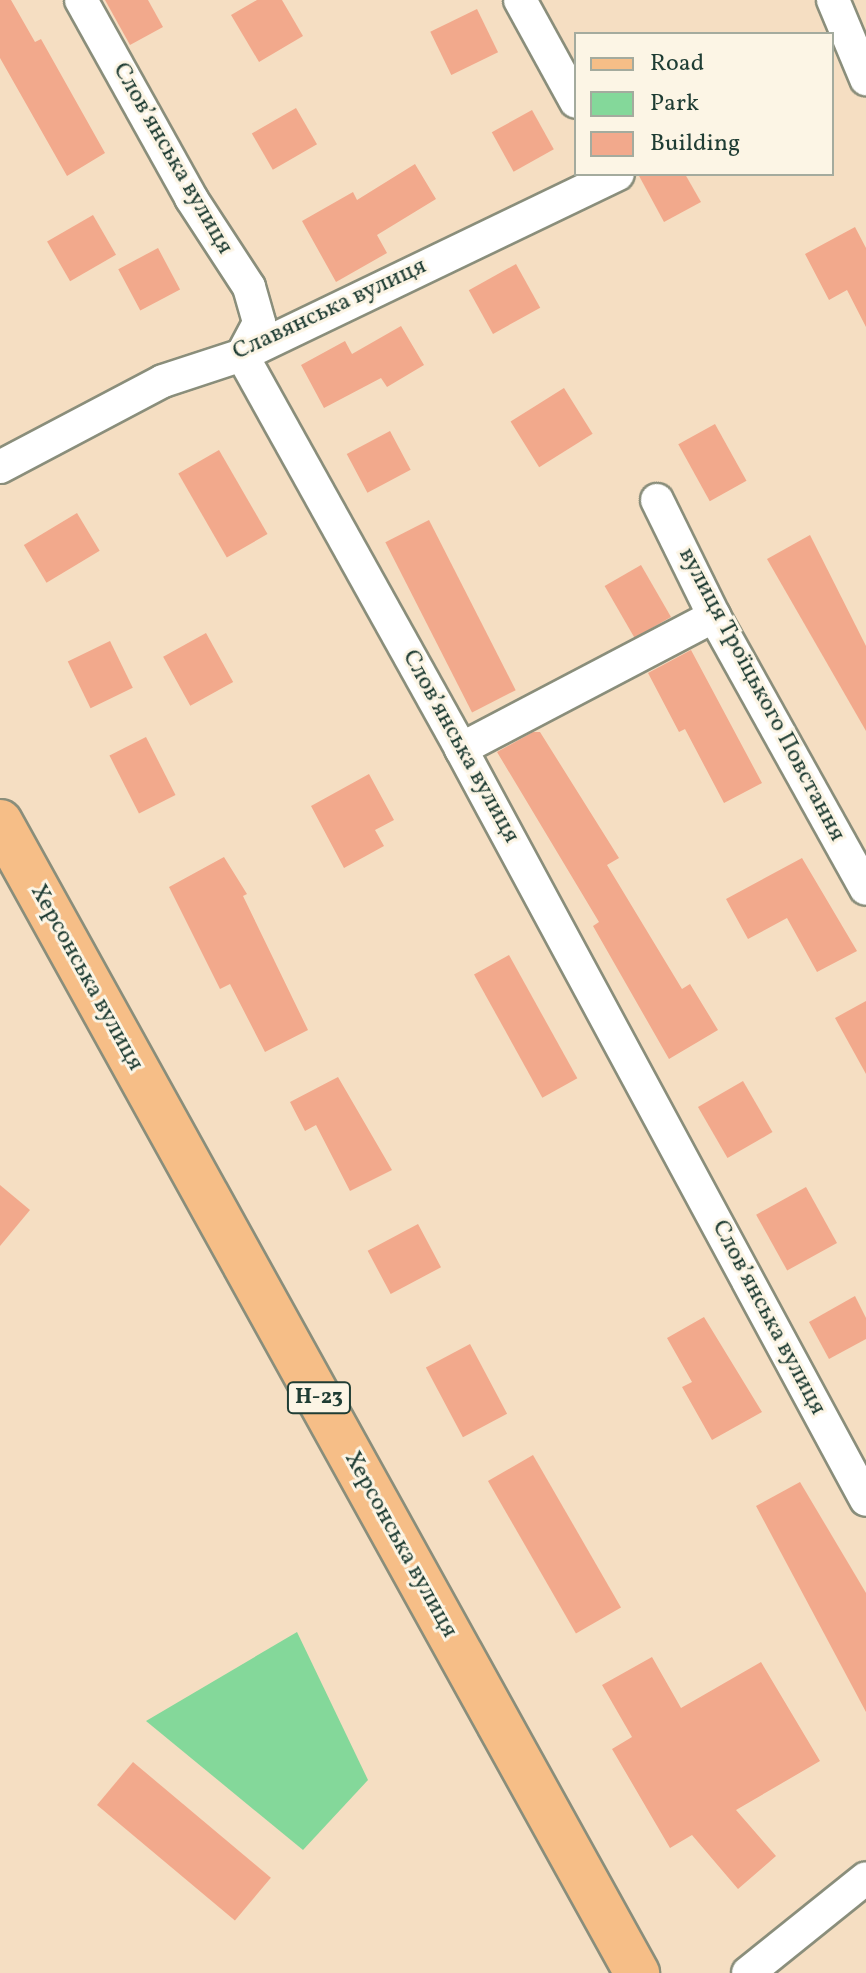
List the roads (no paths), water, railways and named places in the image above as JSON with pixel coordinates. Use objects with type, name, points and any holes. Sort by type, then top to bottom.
[{"type":"main road","name":"Херсонська вулиця","points":[[0,822],[637,1973]]},
{"type":"street","name":"Словʼянська вулиця","points":[[81,0],[191,198],[249,287],[259,323],[242,355],[461,749],[866,1500]]},
{"type":"street","points":[[520,0],[574,98]]},
{"type":"street","points":[[833,0],[851,67]]},
{"type":"street","name":"Славянська вулиця","points":[[0,467],[163,381],[242,355],[612,176]]},
{"type":"street","name":"вулиця Троїцького Повстання","points":[[657,500],[714,616],[866,889]]},
{"type":"street","points":[[461,749],[714,616]]},
{"type":"street","points":[[748,1973],[866,1878]]}]
